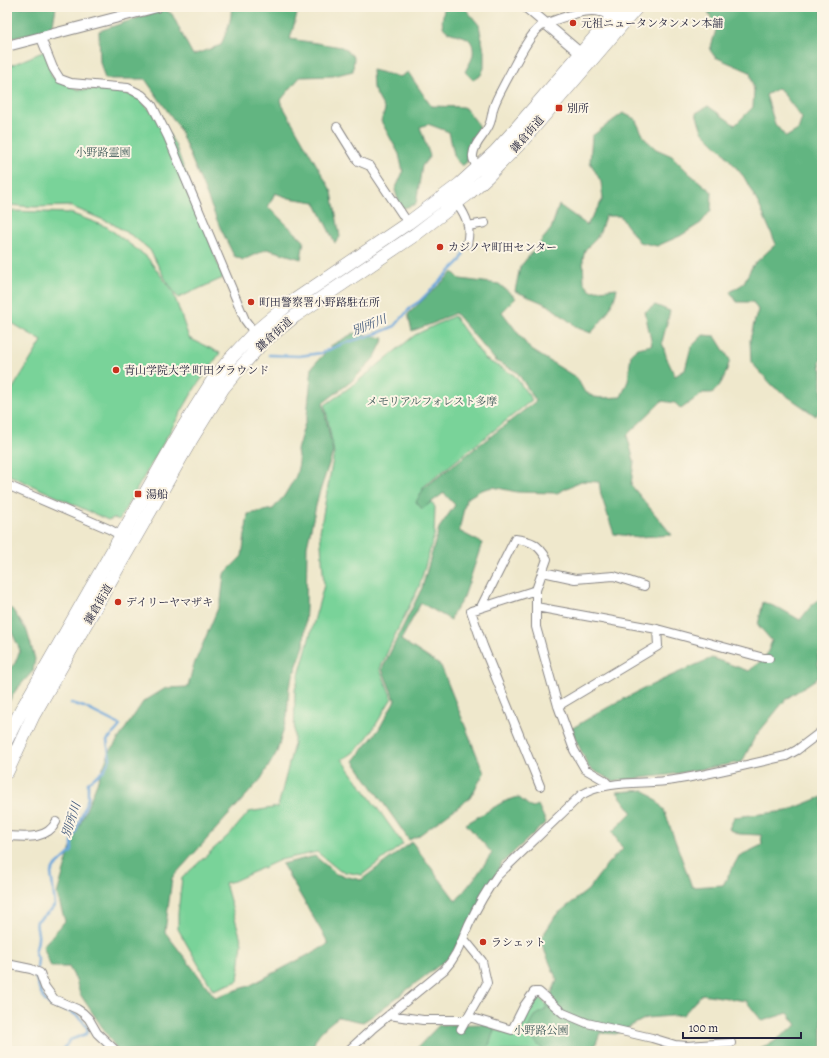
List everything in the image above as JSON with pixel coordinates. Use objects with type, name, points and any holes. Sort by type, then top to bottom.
[{"type":"main road","name":"鎌倉街道","points":[[589,61],[612,18],[633,10]]},
{"type":"main road","name":"鎌倉街道","points":[[7,739],[26,702],[127,539],[212,404],[238,369],[263,342],[295,316],[416,234],[457,202],[483,172],[513,132],[589,61],[633,10]]},
{"type":"main road","name":"鎌倉街道","points":[[7,772],[33,716],[201,398],[229,360],[272,316],[483,172]]},
{"type":"street","points":[[7,46],[157,7]]},
{"type":"street","points":[[526,7],[589,61]]},
{"type":"street","points":[[483,172],[474,161],[476,143],[490,124],[494,104],[516,60],[540,27],[571,15],[589,11],[605,14],[612,18]]},
{"type":"street","points":[[41,38],[53,68],[60,79],[71,83],[128,88],[142,94],[152,105],[168,137],[245,320],[254,333],[263,342]]},
{"type":"street","points":[[337,127],[358,161],[370,166],[408,223]]},
{"type":"street","points":[[457,202],[464,213],[470,231],[468,244]]},
{"type":"street","points":[[468,226],[485,223]]},
{"type":"street","points":[[7,485],[109,529],[127,539]]},
{"type":"street","points":[[481,608],[515,539],[526,540],[541,548],[547,559],[536,590],[536,627],[558,706],[568,735],[580,762],[585,769],[604,780],[608,786]]},
{"type":"street","points":[[543,572],[575,579],[614,576],[644,586]]},
{"type":"street","points":[[536,590],[471,611],[483,646],[540,786]]},
{"type":"street","points":[[536,607],[657,629],[768,658]]},
{"type":"street","points":[[558,706],[658,646],[657,629]]},
{"type":"street","points":[[348,1051],[388,1015],[444,970],[452,961],[464,939],[469,925],[483,897],[497,876],[581,795],[590,790],[608,786],[673,780],[786,756],[822,731]]},
{"type":"street","points":[[7,836],[40,836],[53,829],[56,822]]},
{"type":"street","points":[[461,1029],[487,983],[482,961],[464,939]]},
{"type":"street","points":[[7,964],[31,969],[40,973],[45,987],[54,999],[77,1009],[82,1013],[89,1019],[98,1033],[116,1051]]},
{"type":"street","points":[[388,1015],[424,1020],[468,1019],[512,1030],[524,1006],[534,992],[539,992],[563,1013],[587,1023],[652,1038],[675,1045],[687,1046],[731,1043]]},
{"type":"green space","points":[[7,7],[56,7],[52,30],[7,39]]},
{"type":"green space","points":[[231,7],[299,7],[290,39],[342,47],[354,57],[353,71],[333,76],[300,77],[280,101],[332,192],[340,237],[335,243],[315,202],[289,198],[275,193],[268,207],[304,241],[301,259],[267,249],[243,260],[234,256],[219,225],[178,126],[145,79],[105,79],[100,62],[99,31],[164,9],[172,14],[193,55],[221,45],[230,21]]},
{"type":"green space","points":[[444,7],[464,7],[479,25],[484,51],[484,68],[481,75],[473,80],[465,72],[471,62],[473,47],[470,41],[466,38],[450,33],[443,26],[442,19]]},
{"type":"green space","points":[[709,7],[822,7],[822,308],[817,315],[822,330],[822,358],[820,362],[822,369],[822,406],[816,416],[774,387],[751,362],[750,340],[758,310],[753,302],[737,302],[730,292],[743,284],[753,265],[776,244],[760,207],[744,177],[723,152],[702,131],[696,113],[708,106],[735,125],[753,107],[754,91],[750,72],[715,57],[710,50],[716,30],[708,11]],"holes":[[[779,88],[802,118],[798,130],[786,137],[775,124],[766,95]]]},
{"type":"green space","name":"小野路霊園","points":[[45,51],[52,77],[79,90],[101,89],[137,97],[159,119],[175,144],[223,278],[178,298],[164,277],[150,250],[134,237],[111,223],[70,206],[34,207],[9,205],[7,207],[7,67]]},
{"type":"green space","points":[[372,70],[400,77],[408,72],[431,106],[464,107],[475,120],[479,128],[478,133],[470,146],[467,162],[462,166],[455,159],[449,132],[428,124],[420,127],[430,156],[422,166],[416,204],[401,209],[395,190],[403,172],[399,154],[381,121],[385,110],[373,88]]},
{"type":"green space","points":[[623,113],[635,119],[645,139],[656,149],[672,156],[690,174],[712,192],[711,210],[701,223],[680,236],[657,246],[639,242],[620,216],[605,216],[596,239],[585,250],[583,259],[584,283],[591,291],[617,288],[611,307],[591,333],[578,328],[548,305],[515,291],[520,267],[551,229],[559,205],[587,225],[603,199],[601,182],[590,162],[592,136]]},
{"type":"green space","name":"青山学院大学 町田グラウンド","points":[[12,211],[70,213],[107,227],[147,257],[173,292],[189,338],[220,353],[195,388],[119,520],[114,518],[108,520],[7,474],[7,398],[42,341],[7,320],[7,218]]},
{"type":"green space","points":[[453,272],[460,279],[499,284],[516,298],[502,312],[530,349],[577,378],[584,391],[594,397],[621,397],[628,381],[631,354],[638,348],[652,345],[645,312],[655,305],[670,311],[662,342],[667,359],[675,376],[685,370],[691,347],[703,335],[715,336],[730,360],[719,386],[712,393],[703,393],[681,409],[675,403],[662,401],[627,435],[634,461],[631,485],[672,535],[639,537],[614,534],[601,495],[599,482],[581,481],[557,493],[517,492],[493,487],[481,490],[466,499],[459,531],[482,543],[464,597],[452,615],[451,620],[421,603],[401,640],[441,666],[484,773],[470,798],[418,836],[409,840],[354,761],[379,729],[395,700],[382,669],[422,588],[439,528],[455,505],[444,493],[422,509],[416,502],[424,488],[536,401],[517,372],[496,361],[455,313],[412,331],[408,314]]},
{"type":"green space","name":"メモリアルフォレスト多摩","points":[[454,316],[485,359],[514,375],[532,400],[422,488],[435,507],[434,536],[419,587],[380,669],[392,698],[364,741],[350,755],[342,759],[403,844],[362,875],[340,871],[317,852],[280,860],[234,881],[225,883],[242,943],[238,981],[213,990],[178,929],[178,913],[182,878],[231,833],[249,812],[278,807],[294,744],[295,690],[324,585],[320,531],[334,453],[325,405],[357,382],[415,335]]},
{"type":"green space","points":[[354,333],[384,338],[375,357],[353,380],[323,403],[333,452],[318,497],[307,546],[304,646],[289,687],[287,717],[277,752],[261,779],[172,878],[165,932],[215,997],[249,986],[329,944],[282,864],[315,856],[336,874],[361,880],[412,842],[456,901],[492,853],[466,824],[503,802],[518,797],[532,808],[538,805],[546,822],[501,864],[485,898],[450,957],[363,1022],[338,1017],[321,1031],[315,1040],[313,1051],[290,1051],[289,1048],[284,1051],[118,1051],[80,994],[76,980],[69,967],[51,967],[43,946],[65,921],[57,894],[71,847],[109,753],[143,702],[166,688],[188,687],[193,667],[221,601],[224,574],[242,556],[248,514],[273,509],[284,496],[296,476],[299,463],[297,450],[307,416],[312,367],[332,345]]},
{"type":"green space","points":[[822,597],[822,650],[818,654],[819,677],[786,699],[755,737],[742,762],[668,775],[613,781],[589,768],[571,729],[640,690],[712,658],[749,671],[766,656],[772,641],[758,625],[763,602],[781,609],[800,620],[811,606]]},
{"type":"green space","points":[[7,608],[12,609],[27,631],[35,659],[33,671],[16,690],[7,705],[7,671],[15,663],[20,650],[7,622]]},
{"type":"green space","points":[[644,790],[654,798],[664,810],[692,887],[723,885],[739,856],[762,845],[761,835],[739,834],[729,829],[734,817],[787,811],[822,797],[822,1051],[752,1051],[772,1043],[797,1025],[788,1013],[762,1021],[746,1001],[702,994],[683,1015],[646,1018],[616,1034],[600,1033],[593,1051],[552,1051],[542,1049],[526,1032],[535,1016],[545,1010],[557,980],[540,940],[556,915],[588,890],[608,863],[623,849],[612,832],[632,812],[617,792]]},
{"type":"green space","name":"小野路公園","points":[[535,997],[539,997],[560,1017],[589,1051],[459,1051],[483,1026],[514,1035],[527,1008]]},
{"type":"green space","points":[[483,1024],[495,1027],[487,1051],[411,1051],[418,1047],[439,1025]]},
{"type":"waterway","name":"別所川","points":[[269,355],[299,356],[321,353],[342,344],[395,326],[411,307],[420,301],[461,260],[466,247]]},
{"type":"waterway","name":"別所川","points":[[37,968],[38,958],[35,955],[38,942],[36,926],[37,921],[55,905],[51,873],[54,868],[72,851],[72,842],[88,798],[88,783],[104,770],[110,759],[107,741],[120,725],[84,707],[71,703]]},
{"type":"waterway","name":"別所川","points":[[35,976],[46,1002],[51,1006],[69,1011],[81,1020],[87,1028],[88,1031],[86,1034],[70,1040],[62,1051]]},
{"type":"place","name":"元祖ニュータンタンメン本舗","points":[[573,23]]},
{"type":"place","name":"別所","points":[[559,108]]},
{"type":"place","name":"カジノヤ町田センター","points":[[440,247]]},
{"type":"place","name":"町田警察署小野路駐在所","points":[[251,302]]},
{"type":"place","name":"青山学院大学 町田グラウンド","points":[[116,370]]},
{"type":"place","name":"湯船","points":[[138,494]]},
{"type":"place","name":"デイリーヤマザキ","points":[[118,602]]},
{"type":"place","name":"ラシェット","points":[[483,942]]}]
